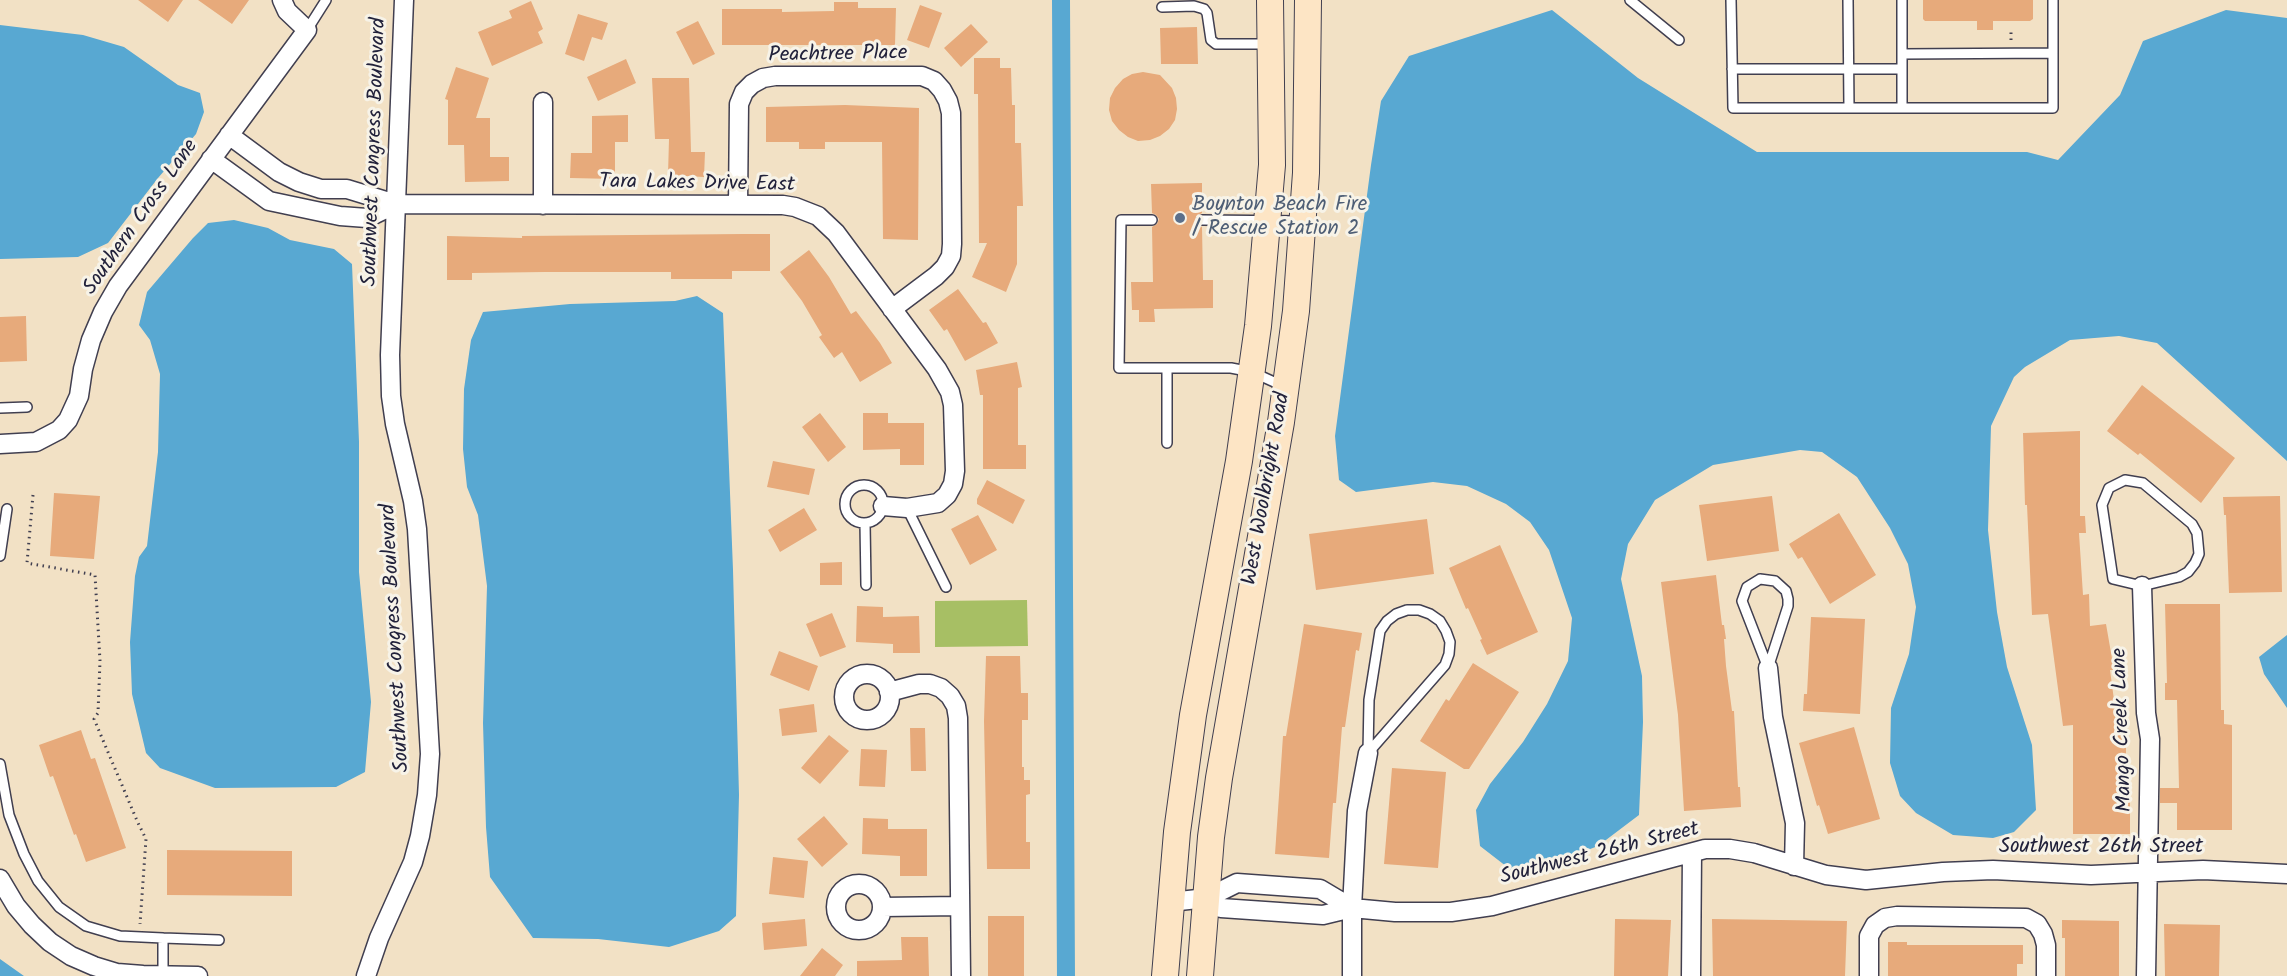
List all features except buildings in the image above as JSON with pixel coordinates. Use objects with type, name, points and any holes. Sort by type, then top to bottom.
[{"type":"main road","name":"West Woolbright Road","points":[[1165,976],[1170,902],[1193,715],[1239,461],[1252,372],[1272,165],[1270,0]]},
{"type":"main road","name":"West Woolbright Road","points":[[1200,976],[1211,837],[1227,725],[1286,387],[1296,311],[1304,222],[1308,117],[1308,0]]},
{"type":"street","points":[[282,0],[287,11],[307,30]]},
{"type":"street","name":"Southwest Congress Boulevard","points":[[366,976],[379,938],[403,888],[415,853],[428,795],[430,754],[417,529],[391,396],[390,355],[404,0]]},
{"type":"street","name":"Southern Cross Lane","points":[[0,444],[36,442],[59,430],[68,420],[79,396],[91,340],[118,286],[307,30]]},
{"type":"street","name":"Peachtree Place","points":[[738,205],[739,104],[744,92],[752,84],[763,78],[776,76],[922,76],[934,81],[948,101],[951,113],[951,256],[936,276],[892,309]]},
{"type":"street","points":[[543,102],[543,205]]},
{"type":"street","name":"Tara Lakes Drive East","points":[[229,135],[279,172],[299,182],[321,189],[347,189],[396,204],[783,205],[801,208],[818,216],[836,233],[944,379],[950,392],[954,419],[953,484],[947,495],[938,503],[907,508],[883,506]]},
{"type":"street","name":"Tara Lakes Drive East","points":[[211,159],[269,201],[340,216],[367,218],[396,204]]},
{"type":"street","name":"Mango Creek Lane","points":[[2142,586],[2146,713],[2150,739],[2146,976]]},
{"type":"street","points":[[1768,668],[1773,717],[1795,823],[1794,866]]},
{"type":"street","points":[[889,692],[919,684],[930,684],[941,688],[956,706],[961,976]]},
{"type":"street","points":[[1352,976],[1352,908],[1357,811],[1368,753]]},
{"type":"street","name":"Southwest 26th Street","points":[[1207,898],[1221,908],[1323,915],[1352,908],[1423,913],[1492,906],[1705,849],[1730,849],[1754,853],[1839,878],[1866,880],[1943,872],[1992,870],[2091,875],[2203,870],[2287,874]]},
{"type":"street","points":[[1691,976],[1692,853]]},
{"type":"street","points":[[0,879],[16,906],[32,925],[50,942],[71,956],[117,973],[198,976]]},
{"type":"street","name":"Southwest 26th Street","points":[[1170,902],[1207,898],[1237,883],[1320,889],[1352,908]]},
{"type":"street","points":[[882,907],[960,906]]},
{"type":"street","points":[[1869,976],[1869,936],[1875,925],[1885,918],[1897,916],[2026,918],[2037,924],[2043,934],[2046,945],[2046,976]]},
{"type":"lane","points":[[307,30],[326,0]]},
{"type":"lane","points":[[1630,0],[1679,40]]},
{"type":"lane","points":[[1731,0],[1733,108],[2053,108],[2053,0]]},
{"type":"lane","points":[[1848,0],[1850,108]]},
{"type":"lane","points":[[1902,0],[1902,107]]},
{"type":"lane","points":[[1162,7],[1194,6],[1204,9],[1207,13],[1211,40],[1216,44],[1271,44]]},
{"type":"lane","points":[[1902,54],[2053,53]]},
{"type":"lane","points":[[1732,69],[1902,69]]},
{"type":"lane","points":[[1152,220],[1121,220],[1119,368],[1231,368],[1252,372],[1286,387]]},
{"type":"lane","points":[[1202,220],[1304,222]]},
{"type":"lane","points":[[1167,369],[1167,443]]},
{"type":"lane","points":[[0,408],[27,407]]},
{"type":"lane","points":[[2125,480],[2143,483],[2150,488],[2192,524],[2198,532],[2200,543],[2195,563],[2188,572],[2179,577],[2142,586],[2113,579],[2104,525],[2102,505],[2104,496],[2109,488],[2125,480]]},
{"type":"lane","points":[[863,485],[870,486],[880,494],[883,506],[877,518],[865,523],[853,519],[846,508],[847,495],[851,490],[863,485]]},
{"type":"lane","points":[[907,508],[946,587]]},
{"type":"lane","points":[[0,556],[7,509]]},
{"type":"lane","points":[[865,523],[866,585]]},
{"type":"lane","points":[[1760,579],[1775,580],[1786,591],[1788,598],[1788,606],[1768,668],[1742,601],[1748,587],[1760,579]]},
{"type":"lane","points":[[1407,610],[1419,610],[1430,614],[1440,621],[1450,642],[1445,665],[1368,753],[1369,700],[1380,631],[1387,621],[1407,610]]},
{"type":"lane","points":[[0,764],[9,815],[24,854],[38,881],[59,907],[86,926],[120,936],[219,940]]},
{"type":"lane","points":[[163,976],[164,938]]},
{"type":"path","points":[[2011,30],[2011,44]]},
{"type":"path","points":[[33,495],[27,563],[95,575],[100,661],[98,713],[94,719],[146,839],[140,925]]},
{"type":"green space","points":[[1027,600],[1028,646],[935,647],[935,601]]},
{"type":"water","points":[[1552,10],[1638,78],[1757,152],[2027,152],[2058,160],[2120,95],[2143,41],[2226,10],[2287,18],[2287,461],[2157,343],[2119,336],[2070,340],[2025,367],[2014,377],[1991,426],[1988,530],[1997,612],[2007,667],[2032,745],[2036,810],[2014,832],[1993,838],[1953,835],[1916,813],[1900,796],[1890,763],[1891,708],[1909,654],[1916,607],[1908,564],[1890,528],[1857,477],[1822,452],[1800,450],[1713,465],[1655,500],[1628,544],[1621,579],[1642,676],[1643,722],[1639,815],[1598,846],[1564,859],[1511,870],[1480,846],[1476,810],[1490,784],[1523,742],[1547,704],[1568,661],[1572,618],[1549,550],[1530,522],[1506,504],[1467,486],[1433,482],[1356,492],[1339,480],[1335,436],[1381,101],[1409,56]]},
{"type":"water","points":[[0,25],[83,35],[124,47],[178,85],[200,93],[204,112],[196,134],[158,178],[108,243],[78,257],[0,259]]},
{"type":"water","points":[[234,220],[268,228],[290,240],[334,249],[352,264],[359,442],[359,572],[371,702],[365,772],[336,787],[215,788],[160,768],[146,753],[132,694],[130,642],[135,576],[139,557],[147,546],[158,452],[160,374],[150,340],[139,325],[147,292],[193,238],[208,223]]},
{"type":"water","points":[[697,296],[723,313],[739,795],[736,916],[719,931],[669,947],[598,939],[533,938],[490,877],[483,723],[487,586],[478,515],[467,487],[463,449],[464,389],[471,340],[483,312],[570,304],[675,301]]},
{"type":"water","points":[[2287,635],[2287,708],[2264,674],[2259,657]]},
{"type":"water","points":[[0,959],[24,976],[0,976]]},
{"type":"waterway","points":[[1061,0],[1066,976]]},
{"type":"place","name":"Boynton Beach Fire / Rescue Station 2","points":[[1180,218]]}]
